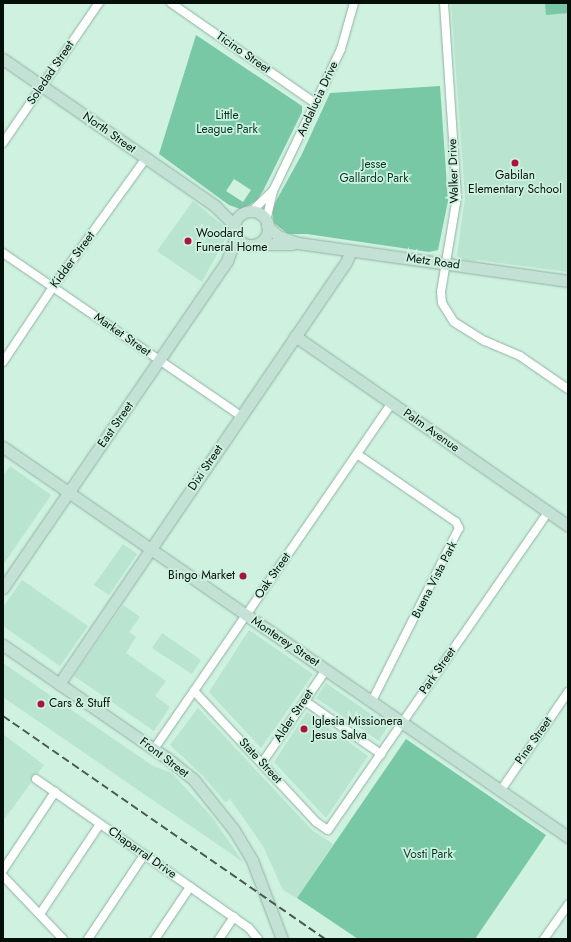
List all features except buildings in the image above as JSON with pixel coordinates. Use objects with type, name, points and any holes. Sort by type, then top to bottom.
[{"type":"street","name":"Soledad Street","points":[[3,143],[99,3]]},
{"type":"street","name":"Ticino Street","points":[[171,3],[316,103]]},
{"type":"street","name":"Andalucia Drive","points":[[267,224],[273,191],[341,49],[354,3]]},
{"type":"street","name":"Walker Drive","points":[[444,3],[457,190],[441,298],[450,318],[476,336],[520,356],[568,388]]},
{"type":"street","name":"North Street","points":[[3,59],[215,206],[237,225]]},
{"type":"street","name":"Kidder Street","points":[[3,362],[53,288],[146,158]]},
{"type":"street","name":"Andalucia Drive","points":[[252,211],[273,191]]},
{"type":"street","points":[[252,211],[261,214],[267,224],[266,235],[252,244],[241,242],[237,225],[252,211]]},
{"type":"street","name":"Metz Road","points":[[267,224],[278,236],[298,243]]},
{"type":"street","name":"East Street","points":[[3,588],[160,361],[227,261],[237,225]]},
{"type":"street","name":"Metz Road","points":[[252,244],[298,243],[568,281]]},
{"type":"street","name":"East Street","points":[[227,261],[252,244]]},
{"type":"street","name":"Dixi Street","points":[[59,684],[346,262],[351,251]]},
{"type":"street","name":"Market Street","points":[[3,253],[240,416]]},
{"type":"street","name":"Palm Avenue","points":[[295,336],[568,526]]},
{"type":"street","name":"Oak Street","points":[[154,749],[392,403]]},
{"type":"street","name":"Monterey Street","points":[[3,447],[568,837]]},
{"type":"street","name":"Buena Vista Park","points":[[357,454],[456,522],[459,528],[372,701]]},
{"type":"street","name":"Park Street","points":[[328,830],[548,512]]},
{"type":"street","name":"Front Street","points":[[3,645],[154,749],[194,780],[234,830],[263,884],[282,939]]},
{"type":"street","name":"Alder Street","points":[[262,763],[326,670]]},
{"type":"street","name":"State Street","points":[[194,690],[316,822],[328,830]]},
{"type":"street","name":"Pine Street","points":[[501,790],[568,692]]},
{"type":"street","points":[[305,701],[381,754]]},
{"type":"street","name":"Chaparral Drive","points":[[36,779],[234,917],[247,927],[258,939]]},
{"type":"street","points":[[3,870],[55,792]]},
{"type":"street","points":[[40,914],[100,824]]},
{"type":"street","points":[[88,939],[144,855]]},
{"type":"street","points":[[3,876],[63,939]]},
{"type":"street","points":[[155,939],[190,887]]},
{"type":"street","points":[[544,939],[568,905]]},
{"type":"street","points":[[219,939],[234,917]]},
{"type":"shaded area","name":"Gabilan Elementary School","points":[[451,3],[568,3],[568,272],[460,259],[457,256],[465,197]]},
{"type":"shaded area","points":[[193,201],[225,227],[228,234],[202,282],[157,251]]},
{"type":"shaded area","points":[[10,466],[51,495],[3,565],[3,476]]},
{"type":"shaded area","points":[[123,544],[137,554],[109,595],[94,585]]},
{"type":"shaded area","points":[[22,580],[88,626],[60,666],[3,626],[3,607]]},
{"type":"shaded area","points":[[123,605],[140,617],[129,632],[136,637],[126,653],[166,681],[155,696],[170,707],[154,731],[74,676]]},
{"type":"shaded area","points":[[249,630],[313,674],[261,748],[209,692]]},
{"type":"shaded area","points":[[162,633],[201,660],[192,674],[152,648]]},
{"type":"shaded area","points":[[3,663],[153,766],[172,773],[212,817],[243,862],[3,697]]},
{"type":"shaded area","points":[[326,683],[388,726],[379,741],[316,698]]},
{"type":"shaded area","points":[[198,708],[313,831],[333,844],[297,898],[283,890],[263,846],[230,799],[225,802],[204,777],[170,745]]},
{"type":"shaded area","points":[[307,712],[368,756],[326,818],[274,762]]},
{"type":"shaded area","points":[[3,734],[44,765],[3,821]]},
{"type":"green space","points":[[545,3],[568,3],[568,13],[546,15]]},
{"type":"green space","name":"Little League Park","points":[[196,35],[302,106],[302,112],[263,191],[257,200],[246,207],[240,209],[229,205],[159,154]],"holes":[[[234,179],[251,190],[243,202],[226,191]]]},
{"type":"green space","name":"Jesse Gallardo Park","points":[[440,86],[448,201],[438,250],[429,252],[307,234],[288,234],[274,223],[272,211],[276,201],[302,154],[330,93]]},
{"type":"green space","name":"Vosti Park","points":[[406,739],[546,835],[475,939],[358,939],[297,898]]},
{"type":"railway","points":[[3,716],[325,939]]},
{"type":"place","name":"Gabilan Elementary School","points":[[515,163]]},
{"type":"place","name":"Woodard Funeral Home","points":[[188,241]]},
{"type":"place","name":"Bingo Market","points":[[243,576]]},
{"type":"place","name":"Cars & Stuff","points":[[41,704]]},
{"type":"place","name":"Iglesia Missionera Jesus Salva","points":[[304,729]]}]
